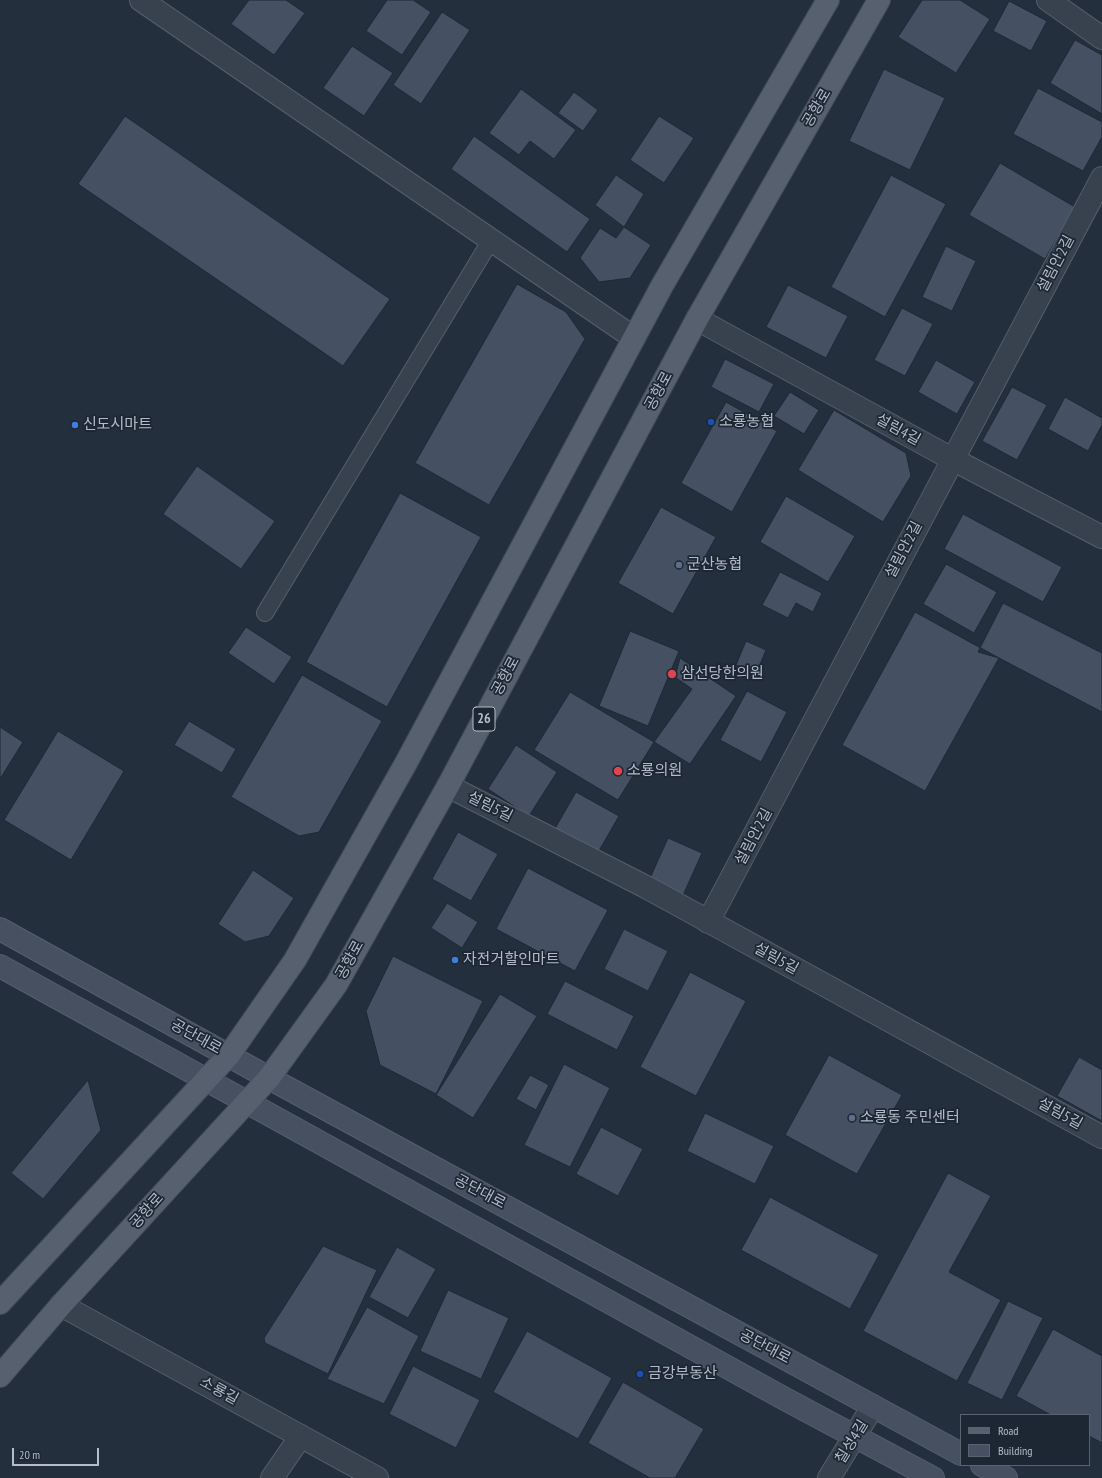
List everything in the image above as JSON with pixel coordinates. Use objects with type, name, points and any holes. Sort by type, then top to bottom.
[{"type":"main road","points":[[0,1303],[229,1055],[296,960],[406,763],[663,284],[828,0]]},
{"type":"main road","name":"공항로","points":[[0,1376],[61,1305],[269,1078],[336,985],[448,786],[697,319],[879,0]]},
{"type":"street","points":[[141,0],[634,338]]},
{"type":"street","points":[[1048,0],[1102,38]]},
{"type":"street","name":"설림안2길","points":[[708,922],[1102,178]]},
{"type":"street","name":"설림4길","points":[[697,319],[952,459],[1102,537]]},
{"type":"street","name":"설림5길","points":[[448,786],[646,887],[1102,1137]]},
{"type":"street","name":"공단대로","points":[[0,928],[269,1078],[960,1453]]},
{"type":"street","points":[[0,966],[246,1103],[933,1478]]},
{"type":"street","name":"소룡길","points":[[61,1305],[377,1478]]},
{"type":"street","name":"칠성4길","points":[[829,1478],[856,1437],[873,1406]]},
{"type":"street","points":[[272,1478],[301,1436]]},
{"type":"street","points":[[984,1466],[1006,1478]]},
{"type":"lane","points":[[265,613],[491,240]]},
{"type":"building","points":[[249,0],[286,0],[305,13],[274,55],[231,24]]},
{"type":"building","points":[[387,0],[413,0],[431,12],[402,55],[366,31]]},
{"type":"building","points":[[922,0],[960,0],[990,19],[956,73],[898,37]]},
{"type":"building","points":[[1009,1],[1047,21],[1031,51],[993,31]]},
{"type":"building","points":[[442,12],[470,30],[421,104],[393,85]]},
{"type":"building","points":[[1075,40],[1102,55],[1102,114],[1050,83]]},
{"type":"building","points":[[352,46],[393,73],[364,116],[323,88]]},
{"type":"building","points":[[884,69],[945,98],[910,170],[849,141]]},
{"type":"building","points":[[1038,88],[1102,122],[1102,137],[1083,171],[1013,134]]},
{"type":"building","points":[[521,89],[576,130],[554,159],[530,141],[519,155],[489,133]]},
{"type":"building","points":[[574,92],[598,110],[583,131],[558,113]]},
{"type":"building","points":[[125,116],[390,299],[343,366],[78,184]]},
{"type":"building","points":[[659,116],[694,138],[664,183],[630,160]]},
{"type":"building","points":[[474,136],[590,219],[567,252],[451,169]]},
{"type":"building","points":[[1000,163],[1075,207],[1045,259],[969,215]]},
{"type":"building","points":[[616,175],[644,194],[624,227],[595,205]]},
{"type":"building","points":[[891,175],[946,204],[885,317],[831,287]]},
{"type":"building","points":[[624,227],[651,245],[630,278],[599,282],[580,258],[600,228],[616,238]]},
{"type":"building","points":[[946,246],[976,261],[952,311],[922,297]]},
{"type":"building","points":[[517,284],[566,312],[585,339],[489,505],[415,463]]},
{"type":"building","points":[[788,285],[848,316],[826,358],[766,327]]},
{"type":"building","points":[[902,308],[933,324],[905,376],[874,360]]},
{"type":"building","points":[[725,359],[774,384],[759,412],[711,387]]},
{"type":"building","points":[[936,360],[975,382],[957,414],[918,392]]},
{"type":"building","points":[[1012,387],[1047,405],[1017,460],[982,441]]},
{"type":"building","points":[[790,392],[819,410],[804,434],[774,416]]},
{"type":"building","points":[[1065,397],[1102,418],[1102,425],[1088,451],[1048,429]]},
{"type":"building","points":[[726,402],[777,431],[732,512],[681,483]]},
{"type":"building","points":[[834,410],[906,453],[911,476],[883,522],[798,470]]},
{"type":"building","points":[[197,466],[275,521],[241,569],[163,514]]},
{"type":"building","points":[[400,493],[481,537],[387,707],[306,662]]},
{"type":"building","points":[[786,496],[855,536],[828,582],[760,542]]},
{"type":"building","points":[[661,507],[716,537],[673,614],[618,583]]},
{"type":"building","points":[[963,514],[1062,567],[1043,602],[944,549]]},
{"type":"building","points":[[946,564],[997,592],[974,633],[923,604]]},
{"type":"building","points":[[780,572],[822,593],[813,612],[796,603],[788,618],[762,605]]},
{"type":"building","points":[[1003,603],[1102,653],[1102,712],[999,658],[978,652]]},
{"type":"building","points":[[915,612],[999,658],[925,791],[842,745]]},
{"type":"building","points":[[246,627],[292,657],[274,684],[228,653]]},
{"type":"building","points":[[630,631],[679,651],[648,726],[599,706]]},
{"type":"building","points":[[746,641],[766,650],[756,674],[736,665]]},
{"type":"building","points":[[680,658],[736,696],[690,764],[654,742],[692,689],[675,677]]},
{"type":"building","points":[[302,675],[382,721],[319,832],[299,836],[231,797]]},
{"type":"building","points":[[747,691],[787,712],[761,762],[720,740]]},
{"type":"building","points":[[570,692],[654,742],[618,800],[534,750]]},
{"type":"building","points":[[189,721],[236,749],[222,773],[174,745]]},
{"type":"building","points":[[0,727],[23,742],[0,779]]},
{"type":"building","points":[[58,731],[124,771],[71,860],[4,820]]},
{"type":"building","points":[[516,745],[557,772],[529,816],[488,789]]},
{"type":"building","points":[[576,792],[619,816],[596,856],[553,832]]},
{"type":"building","points":[[458,832],[498,854],[471,901],[432,879]]},
{"type":"building","points":[[668,838],[702,853],[680,902],[646,887]]},
{"type":"building","points":[[528,868],[608,910],[575,971],[496,929]]},
{"type":"building","points":[[253,870],[294,898],[269,936],[245,942],[218,924]]},
{"type":"building","points":[[447,903],[478,922],[462,948],[431,928]]},
{"type":"building","points":[[624,929],[668,951],[648,991],[604,969]]},
{"type":"building","points":[[393,956],[483,1001],[436,1094],[380,1065],[366,1011]]},
{"type":"building","points":[[690,972],[746,1001],[696,1096],[640,1067]]},
{"type":"building","points":[[565,981],[634,1016],[617,1050],[547,1014]]},
{"type":"building","points":[[500,994],[537,1016],[473,1118],[436,1095]]},
{"type":"building","points":[[829,1055],[902,1095],[857,1174],[785,1135]]},
{"type":"building","points":[[1079,1057],[1102,1070],[1102,1121],[1057,1096]]},
{"type":"building","points":[[564,1064],[610,1088],[570,1167],[524,1145]]},
{"type":"building","points":[[530,1075],[549,1085],[536,1110],[516,1099]]},
{"type":"building","points":[[88,1080],[101,1130],[43,1199],[11,1173]]},
{"type":"building","points":[[705,1113],[774,1146],[755,1184],[687,1151]]},
{"type":"building","points":[[601,1127],[643,1149],[618,1196],[576,1174]]},
{"type":"building","points":[[948,1173],[991,1196],[949,1272],[1001,1300],[957,1381],[863,1331]]},
{"type":"building","points":[[770,1197],[879,1255],[850,1309],[741,1250]]},
{"type":"building","points":[[323,1246],[377,1270],[328,1374],[265,1343],[264,1338]]},
{"type":"building","points":[[397,1247],[436,1269],[408,1318],[369,1297]]},
{"type":"building","points":[[448,1290],[509,1318],[481,1379],[420,1351]]},
{"type":"building","points":[[1008,1301],[1043,1318],[1002,1400],[967,1383]]},
{"type":"building","points":[[367,1307],[419,1336],[384,1404],[327,1379]]},
{"type":"building","points":[[1053,1329],[1102,1356],[1102,1443],[1090,1437],[1090,1414],[1049,1414],[1016,1396]]},
{"type":"building","points":[[527,1331],[612,1378],[578,1439],[493,1392]]},
{"type":"building","points":[[413,1366],[480,1400],[456,1448],[389,1414]]},
{"type":"building","points":[[623,1382],[704,1429],[675,1478],[650,1478],[588,1443]]},
{"type":"place","name":"소룡농협","points":[[711,422]]},
{"type":"place","name":"신도시마트","points":[[75,425]]},
{"type":"place","name":"군산농협","points":[[679,565]]},
{"type":"place","name":"삼선당한의원","points":[[672,674]]},
{"type":"place","name":"소룡의원","points":[[618,771]]},
{"type":"place","name":"자전거할인마트","points":[[455,960]]},
{"type":"place","name":"소룡동 주민센터","points":[[852,1118]]},
{"type":"place","name":"금강부동산","points":[[640,1374]]}]
